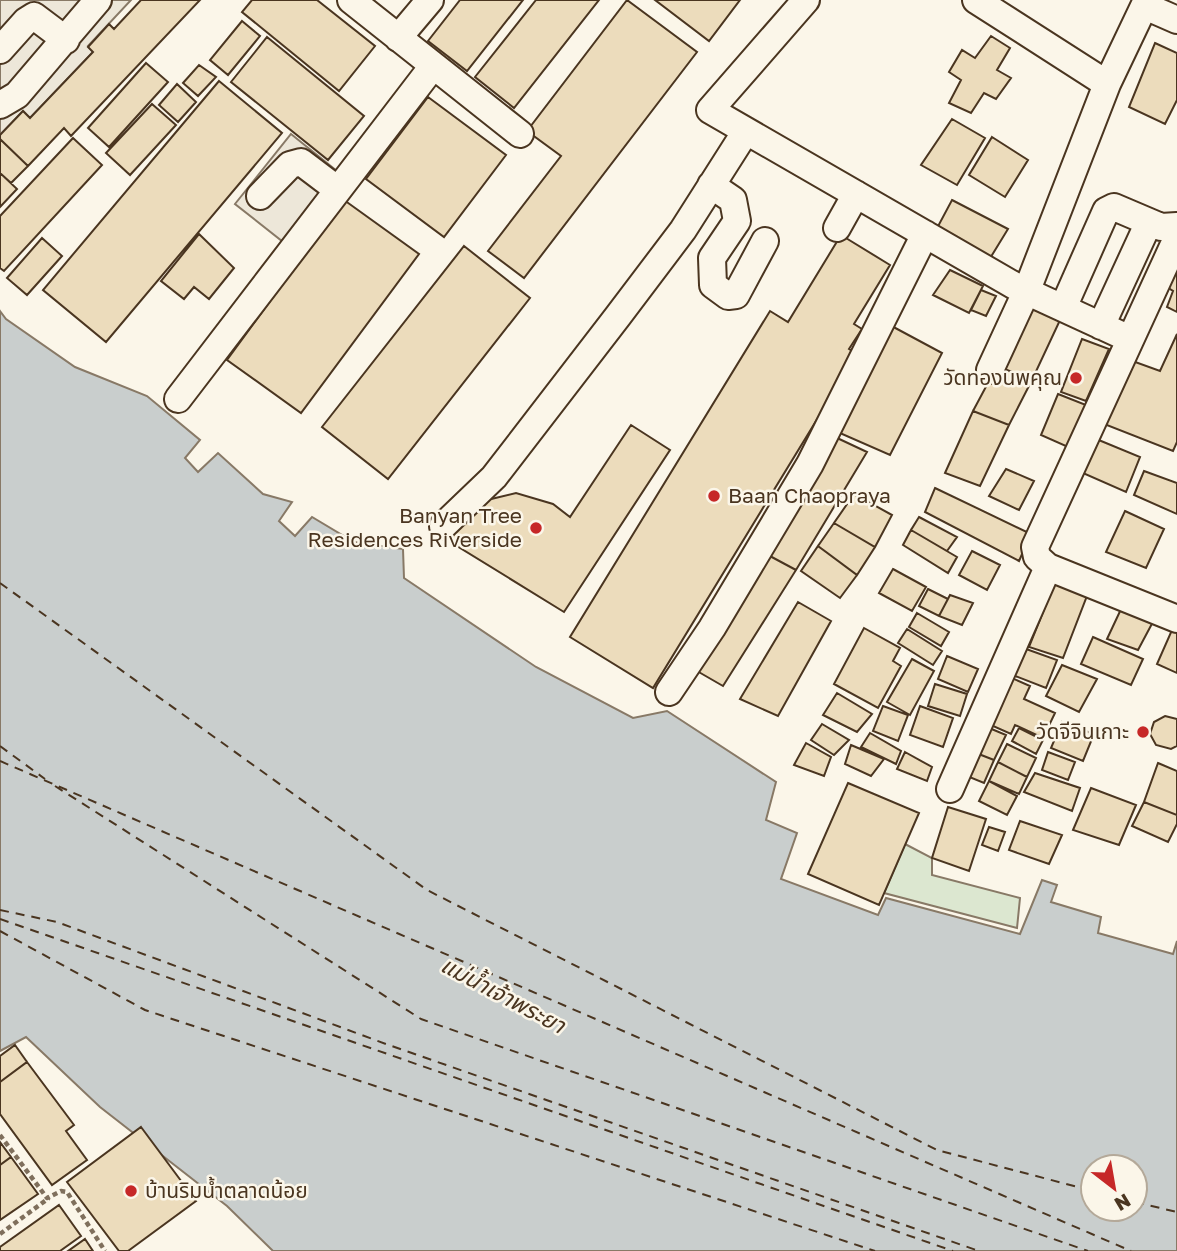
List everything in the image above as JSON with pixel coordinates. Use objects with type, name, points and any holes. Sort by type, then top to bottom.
[{"type":"street","points":[[0,105],[10,102],[98,0]]},
{"type":"street","points":[[351,0],[520,134]]},
{"type":"street","points":[[398,38],[430,0]]},
{"type":"street","points":[[806,0],[710,110],[1027,290],[1129,339]]},
{"type":"street","points":[[976,0],[1107,84]]},
{"type":"street","points":[[990,370],[1027,290],[1107,84],[1146,3],[1177,20]]},
{"type":"street","points":[[0,50],[26,21],[34,16],[66,40]]},
{"type":"street","points":[[178,399],[433,66]]},
{"type":"street","points":[[443,526],[502,466],[683,230],[746,131]]},
{"type":"street","points":[[260,196],[290,165],[301,162],[338,190]]},
{"type":"street","points":[[711,185],[733,200],[737,221],[712,258],[713,285],[728,296],[736,295],[765,241]]},
{"type":"street","points":[[837,228],[856,194]]},
{"type":"street","points":[[1063,308],[1105,211],[1114,207],[1161,227],[1177,226]]},
{"type":"street","points":[[1101,326],[1149,222]]},
{"type":"street","points":[[669,692],[712,628],[810,464],[925,234]]},
{"type":"street","points":[[1177,238],[1035,547],[1037,557],[1048,567],[1177,619]]},
{"type":"street","points":[[950,789],[1048,567]]},
{"type":"path","points":[[0,1135],[48,1198]]},
{"type":"path","points":[[0,1234],[61,1191],[67,1192],[105,1251]]},
{"type":"green space","points":[[905,844],[932,858],[932,875],[1020,898],[1017,928],[884,893]]},
{"type":"shaded area","points":[[0,0],[131,0],[88,46],[93,52],[30,118],[23,111],[0,135]]},
{"type":"shaded area","points":[[291,134],[343,176],[287,245],[235,204]]},
{"type":"water","name":"แม่น้ำเจ้าพระยา","points":[[0,311],[6,319],[75,367],[147,396],[200,440],[185,458],[198,472],[218,453],[263,494],[292,502],[279,521],[295,536],[312,517],[354,542],[403,549],[404,578],[536,667],[633,718],[667,711],[776,782],[766,820],[797,833],[781,879],[878,915],[886,898],[1020,934],[1042,880],[1057,885],[1051,902],[1101,917],[1098,933],[1173,954],[1177,941],[1177,1251],[273,1251],[227,1206],[100,1107],[26,1037],[0,1051]]},
{"type":"building","points":[[141,0],[200,0],[71,136],[64,128],[28,166],[0,139],[0,135],[23,111],[30,118],[93,52],[88,47],[109,24],[114,29]]},
{"type":"building","points":[[252,0],[317,0],[375,46],[339,91],[242,12]]},
{"type":"building","points":[[460,0],[523,0],[467,71],[428,41]]},
{"type":"building","points":[[536,0],[599,0],[514,108],[475,77]]},
{"type":"building","points":[[627,0],[697,52],[524,278],[488,251],[561,156],[527,131]]},
{"type":"building","points":[[655,0],[740,0],[709,41]]},
{"type":"building","points":[[242,21],[260,36],[228,75],[210,60]]},
{"type":"building","points":[[991,36],[1010,48],[997,70],[1011,78],[996,99],[984,93],[971,113],[949,103],[961,80],[949,72],[962,50],[975,58]]},
{"type":"building","points":[[267,37],[364,116],[328,160],[231,82]]},
{"type":"building","points":[[1155,43],[1177,53],[1177,100],[1165,124],[1129,107]]},
{"type":"building","points":[[146,63],[168,82],[109,147],[88,128]]},
{"type":"building","points":[[199,65],[216,77],[198,96],[183,83]]},
{"type":"building","points":[[219,81],[282,133],[106,342],[43,290]]},
{"type":"building","points":[[177,84],[196,102],[178,122],[159,105]]},
{"type":"building","points":[[428,97],[506,155],[444,237],[366,179]]},
{"type":"building","points":[[152,104],[176,125],[130,175],[106,153]]},
{"type":"building","points":[[952,119],[985,138],[957,185],[921,165]]},
{"type":"building","points":[[992,137],[1028,160],[1005,197],[969,175]]},
{"type":"building","points":[[73,138],[102,165],[4,271],[0,268],[0,216]]},
{"type":"building","points":[[0,139],[28,166],[11,183],[0,173]]},
{"type":"building","points":[[0,173],[17,189],[0,207]]},
{"type":"building","points":[[344,200],[419,254],[301,413],[227,360]]},
{"type":"building","points":[[952,200],[1008,229],[989,260],[936,230]]},
{"type":"building","points":[[199,234],[234,268],[209,299],[194,287],[184,299],[161,281]]},
{"type":"building","name":"Baan Chaopraya","points":[[841,235],[890,265],[854,324],[862,329],[849,349],[857,354],[653,688],[570,637],[770,311],[788,322]]},
{"type":"building","points":[[42,238],[62,256],[27,295],[7,278]]},
{"type":"building","points":[[1177,245],[1177,312],[1167,307],[1173,291],[1157,281]]},
{"type":"building","points":[[464,246],[530,298],[388,479],[322,427]]},
{"type":"building","points":[[950,270],[983,286],[969,313],[933,295]]},
{"type":"building","points":[[981,290],[996,296],[986,316],[971,310]]},
{"type":"building","points":[[1025,304],[1061,318],[1032,380],[997,366]]},
{"type":"building","points":[[886,323],[942,353],[890,455],[833,430]]},
{"type":"building","points":[[1177,334],[1177,442],[1173,451],[1099,422],[1127,359],[1160,371]]},
{"type":"building","points":[[1082,339],[1109,349],[1086,401],[1061,392]]},
{"type":"building","points":[[997,366],[1032,380],[1009,425],[973,411]]},
{"type":"building","points":[[1058,394],[1086,405],[1068,447],[1041,435]]},
{"type":"building","points":[[973,411],[1009,425],[980,486],[945,473]]},
{"type":"building","name":"Banyan Tree Residences Riverside","points":[[631,425],[670,450],[564,612],[444,538],[483,501],[516,493],[553,504],[570,517]]},
{"type":"building","points":[[1089,436],[1140,457],[1126,492],[1076,470]]},
{"type":"building","points":[[835,437],[867,452],[796,570],[768,555]]},
{"type":"building","points":[[1006,469],[1034,481],[1019,510],[989,496]]},
{"type":"building","points":[[1144,471],[1177,483],[1177,514],[1134,495]]},
{"type":"building","points":[[935,488],[1031,534],[1019,561],[925,512]]},
{"type":"building","points":[[854,494],[892,515],[875,547],[834,523]]},
{"type":"building","points":[[1125,511],[1164,529],[1146,568],[1106,552]]},
{"type":"building","points":[[919,517],[957,537],[947,551],[911,530]]},
{"type":"building","points":[[834,523],[875,547],[857,575],[818,546]]},
{"type":"building","points":[[911,530],[957,557],[948,573],[903,545]]},
{"type":"building","points":[[818,546],[857,575],[840,598],[801,571]]},
{"type":"building","points":[[972,551],[1000,565],[987,590],[959,575]]},
{"type":"building","points":[[768,555],[796,570],[723,686],[697,671]]},
{"type":"building","points":[[893,569],[926,587],[912,611],[879,593]]},
{"type":"building","points":[[1058,575],[1090,588],[1063,658],[1029,647]]},
{"type":"building","points":[[928,589],[948,599],[939,616],[919,606]]},
{"type":"building","points":[[950,595],[973,603],[962,625],[939,616]]},
{"type":"building","points":[[798,602],[831,621],[778,716],[740,699]]},
{"type":"building","points":[[1122,607],[1155,618],[1138,650],[1107,639]]},
{"type":"building","points":[[917,613],[949,632],[941,646],[909,627]]},
{"type":"building","points":[[864,628],[900,648],[893,661],[901,666],[878,708],[834,684]]},
{"type":"building","points":[[907,629],[942,651],[933,665],[898,643]]},
{"type":"building","points":[[1172,630],[1177,632],[1177,673],[1157,664]]},
{"type":"building","points":[[1093,637],[1143,659],[1131,685],[1081,664]]},
{"type":"building","points":[[1015,645],[1057,660],[1046,688],[1005,672]]},
{"type":"building","points":[[947,656],[978,669],[968,692],[938,679]]},
{"type":"building","points":[[912,659],[934,671],[910,715],[887,702]]},
{"type":"building","points":[[1062,665],[1097,679],[1079,712],[1046,696]]},
{"type":"building","points":[[1005,675],[1030,686],[1024,699],[1055,713],[1043,738],[1015,725],[1011,734],[984,722]]},
{"type":"building","points":[[935,684],[967,694],[960,716],[928,706]]},
{"type":"building","points":[[837,693],[872,714],[857,732],[823,715]]},
{"type":"building","points":[[883,706],[908,715],[898,741],[873,731]]},
{"type":"building","points":[[920,706],[953,718],[943,747],[910,735]]},
{"type":"building","points":[[1165,716],[1177,719],[1177,746],[1171,749],[1156,745],[1150,734],[1154,722]]},
{"type":"building","points":[[1062,722],[1094,734],[1083,761],[1051,748]]},
{"type":"building","points":[[822,724],[849,740],[834,755],[811,740]]},
{"type":"building","points":[[982,725],[1006,735],[994,760],[971,751]]},
{"type":"building","points":[[1019,728],[1043,740],[1036,754],[1012,741]]},
{"type":"building","points":[[870,733],[901,751],[896,764],[861,747]]},
{"type":"building","points":[[806,743],[831,757],[824,776],[794,765]]},
{"type":"building","points":[[1007,744],[1036,758],[1027,777],[998,762]]},
{"type":"building","points":[[851,745],[884,759],[871,776],[845,764]]},
{"type":"building","points":[[971,751],[994,760],[984,783],[962,774]]},
{"type":"building","points":[[905,752],[932,767],[927,781],[897,769]]},
{"type":"building","points":[[1048,752],[1075,762],[1068,780],[1042,770]]},
{"type":"building","points":[[998,762],[1027,777],[1019,794],[989,781]]},
{"type":"building","points":[[1158,763],[1177,771],[1177,815],[1144,802]]},
{"type":"building","points":[[1035,773],[1080,788],[1072,811],[1024,792]]},
{"type":"building","points":[[989,781],[1017,796],[1007,815],[979,801]]},
{"type":"building","points":[[848,783],[919,813],[879,905],[808,874]]},
{"type":"building","points":[[1091,788],[1136,805],[1119,845],[1073,830]]},
{"type":"building","points":[[1144,802],[1177,815],[1177,824],[1168,842],[1132,826]]},
{"type":"building","points":[[948,807],[986,819],[969,871],[932,858]]},
{"type":"building","points":[[1020,821],[1062,835],[1049,864],[1009,850]]},
{"type":"building","points":[[989,827],[1005,832],[998,851],[982,845]]},
{"type":"building","points":[[15,1045],[27,1062],[0,1082],[0,1056]]},
{"type":"building","points":[[27,1062],[74,1125],[66,1131],[87,1160],[52,1185],[0,1114],[0,1082]]},
{"type":"building","name":"บ้านริมน้ำตลาดน้อย","points":[[141,1127],[196,1201],[128,1251],[119,1251],[67,1182]]},
{"type":"building","points":[[0,1142],[11,1157],[0,1165]]},
{"type":"building","points":[[11,1157],[38,1194],[0,1220],[0,1165]]},
{"type":"building","points":[[59,1205],[81,1236],[60,1251],[0,1251],[0,1247]]},
{"type":"building","points":[[85,1239],[93,1251],[68,1251]]},
{"type":"ferry route","points":[[0,583],[427,890],[937,1150],[1079,1187]]},
{"type":"ferry route","points":[[0,746],[45,779]]},
{"type":"ferry route","points":[[0,761],[1131,1251]]},
{"type":"ferry route","points":[[55,786],[421,1019],[1088,1251]]},
{"type":"ferry route","points":[[0,910],[57,922],[386,1044],[979,1251]]},
{"type":"ferry route","points":[[0,919],[953,1251]]},
{"type":"ferry route","points":[[0,931],[145,1010],[875,1251]]},
{"type":"ferry route","points":[[1149,1205],[1177,1212]]},
{"type":"place","name":"วัดทองนพคุณ","points":[[1076,378]]},
{"type":"place","name":"Baan Chaopraya","points":[[714,496]]},
{"type":"place","name":"Banyan Tree Residences Riverside","points":[[536,528]]},
{"type":"place","name":"วัดจีจินเกาะ","points":[[1143,732]]},
{"type":"place","name":"บ้านริมน้ำตลาดน้อย","points":[[131,1191]]}]
